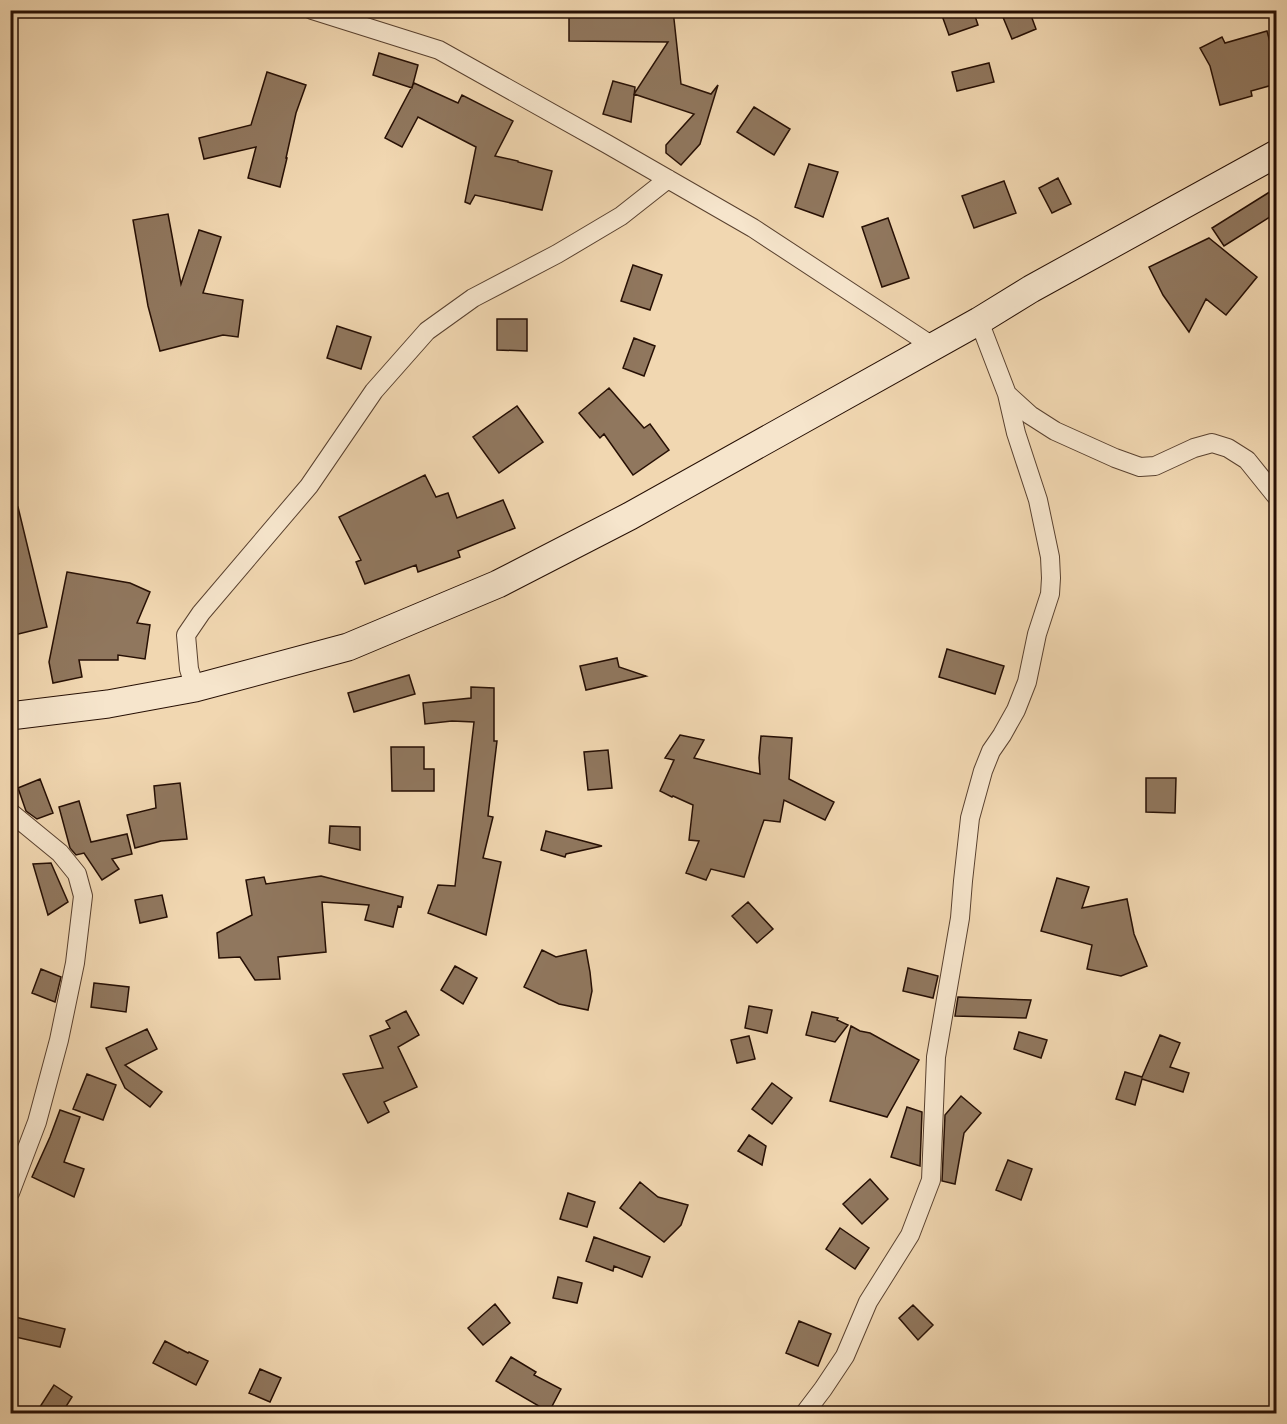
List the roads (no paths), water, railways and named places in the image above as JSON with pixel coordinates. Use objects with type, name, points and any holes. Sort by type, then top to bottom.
[{"type":"main road","points":[[10,716],[108,704],[195,688],[348,648],[498,584],[630,516],[934,347],[1031,289],[1276,154]]},
{"type":"street","points":[[312,10],[439,50],[753,228],[934,347]]},
{"type":"street","points":[[195,688],[189,669],[186,635],[201,613],[309,486],[374,391],[427,331],[472,298],[557,254],[621,216],[668,179]]},
{"type":"street","points":[[804,1413],[844,1356],[868,1302],[910,1235],[931,1180],[936,1057],[960,918],[970,818],[991,751],[1016,710],[1027,682],[1037,634],[1050,594],[1050,556],[1038,500],[1016,433],[1006,393],[979,321]]},
{"type":"street","points":[[1006,393],[1030,415],[1055,431],[1115,458],[1140,466],[1155,466],[1194,448],[1212,443],[1228,448],[1246,460],[1276,496]]},
{"type":"street","points":[[10,812],[60,853],[77,874],[83,896],[75,963],[59,1040],[37,1122],[10,1193]]}]
